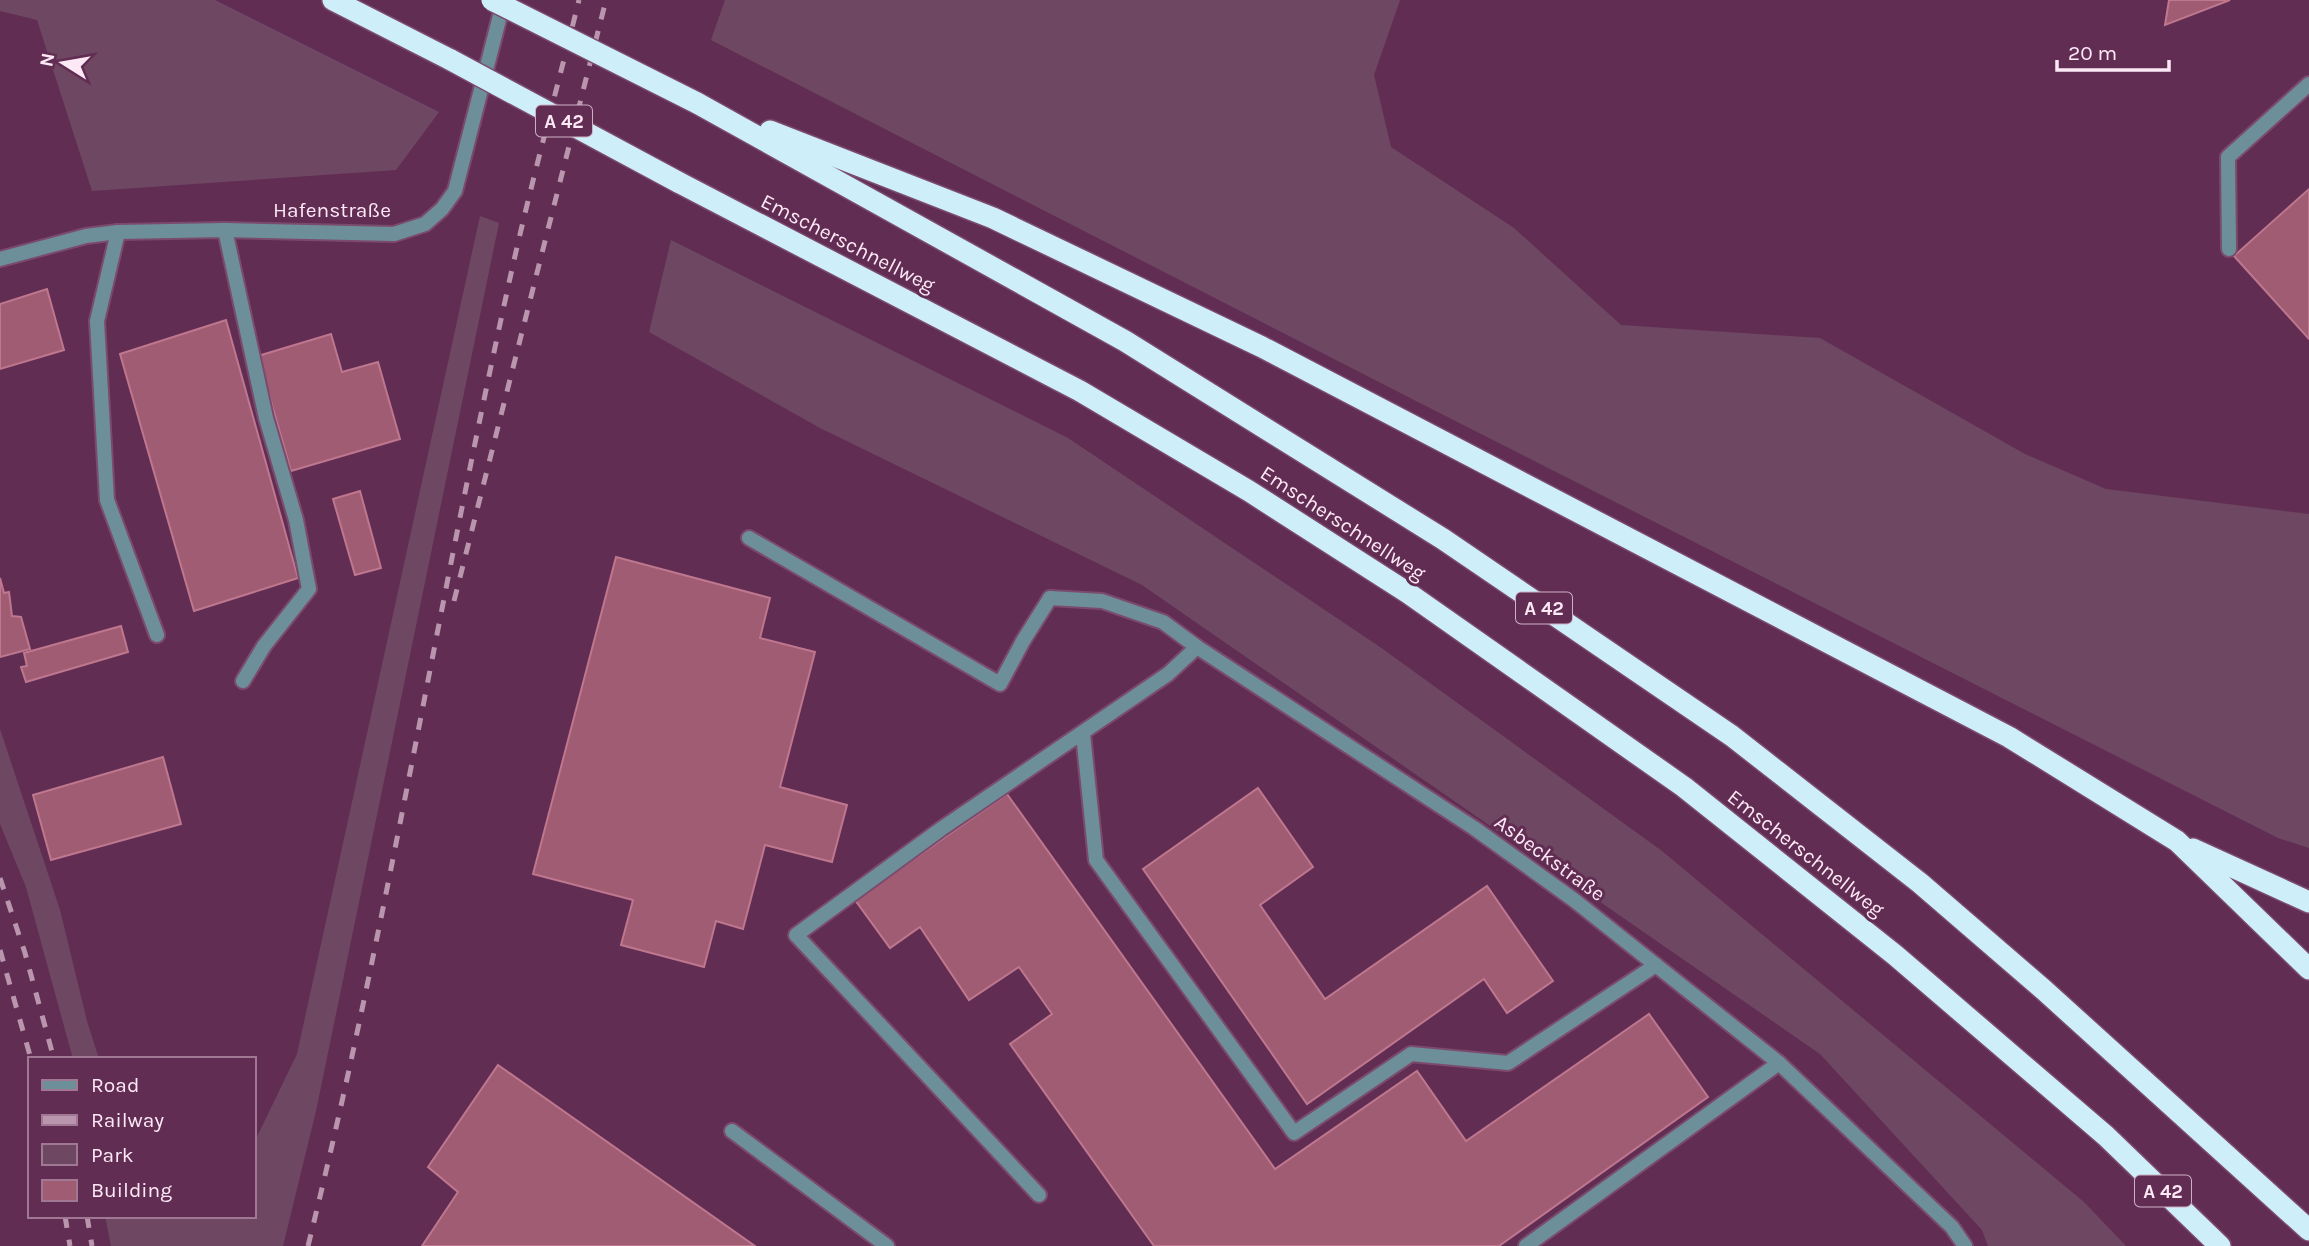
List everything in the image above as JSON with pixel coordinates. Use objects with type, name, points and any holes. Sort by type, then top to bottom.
[{"type":"highway","name":"Emscherschnellweg","points":[[333,0],[451,60],[678,183],[1080,391],[1250,491],[1408,593],[1684,787],[1895,955],[2106,1136],[2220,1246]]},
{"type":"highway","name":"Emscherschnellweg","points":[[492,0],[697,103],[1137,348],[1444,539],[1732,736],[1920,883],[2044,990],[2309,1230]]},
{"type":"highway","points":[[697,103],[993,218],[1262,347],[2009,737],[2177,841],[2309,902]]},
{"type":"highway","points":[[2177,841],[2309,969]]},
{"type":"street","name":"Hafenstraße","points":[[0,259],[86,236],[118,232],[225,230],[394,234],[425,223],[442,209],[455,191],[504,0]]},
{"type":"street","points":[[2229,249],[2228,157],[2309,84]]},
{"type":"street","points":[[225,230],[266,418],[296,520],[309,589],[264,646],[243,681]]},
{"type":"street","points":[[118,232],[97,321],[107,500],[157,635]]},
{"type":"street","name":"Asbeckstraße","points":[[749,538],[1000,684],[1050,597],[1102,601],[1163,622],[1474,828],[1574,900],[1779,1063],[1952,1227],[1965,1246]]},
{"type":"street","points":[[1039,1195],[796,934],[941,829],[1168,674],[1197,647]]},
{"type":"street","points":[[1083,734],[1096,860],[1294,1133],[1411,1054],[1508,1063],[1656,965]]},
{"type":"street","points":[[1526,1246],[1779,1063]]},
{"type":"street","points":[[732,1130],[887,1246]]},
{"type":"green space","points":[[0,0],[215,0],[439,112],[396,170],[92,191],[37,20],[0,11]]},
{"type":"green space","points":[[725,0],[1400,0],[1374,75],[1391,147],[1514,228],[1621,325],[1820,338],[2025,454],[2106,489],[2309,514],[2309,848],[2278,838],[711,40]]},
{"type":"green space","points":[[480,216],[499,223],[316,1111],[283,1246],[111,1246],[105,1218],[256,1218],[256,1139],[297,1054]]},
{"type":"green space","points":[[671,240],[1068,438],[1380,647],[1662,851],[2084,1202],[2126,1246],[1988,1246],[1982,1230],[1820,1054],[1142,585],[820,428],[649,332]]},
{"type":"green space","points":[[0,729],[60,910],[98,1057],[72,1057],[26,887],[0,824]]},
{"type":"building","points":[[2169,0],[2230,0],[2165,25]]},
{"type":"building","points":[[2309,189],[2309,339],[2234,256]]},
{"type":"building","points":[[47,289],[64,350],[0,369],[0,304]]},
{"type":"building","points":[[226,320],[298,578],[194,611],[120,354]]},
{"type":"building","points":[[331,334],[342,372],[378,362],[400,439],[291,471],[258,356]]},
{"type":"building","points":[[360,491],[381,568],[355,575],[333,499]]},
{"type":"building","points":[[616,557],[770,598],[760,638],[815,652],[780,787],[847,805],[832,862],[765,845],[743,929],[716,921],[704,967],[621,945],[633,900],[533,874]]},
{"type":"building","points":[[0,578],[4,593],[9,592],[12,616],[21,617],[30,649],[0,657]]},
{"type":"building","points":[[121,626],[128,652],[26,682],[21,667],[27,666],[24,653]]},
{"type":"building","points":[[163,757],[181,824],[51,860],[33,795]]},
{"type":"building","points":[[1258,788],[1313,867],[1260,905],[1325,999],[1487,886],[1553,981],[1507,1013],[1484,979],[1307,1104],[1143,869]]},
{"type":"building","points":[[1007,794],[1275,1169],[1417,1071],[1466,1141],[1649,1014],[1708,1097],[1499,1246],[1154,1246],[1010,1044],[1052,1014],[1019,967],[969,1000],[920,927],[890,948],[855,900]]},
{"type":"building","points":[[498,1065],[755,1246],[422,1246],[458,1192],[428,1167]]},
{"type":"railway","points":[[308,1246],[387,890],[507,292],[579,0]]},
{"type":"railway","points":[[454,601],[606,0]]},
{"type":"railway","points":[[0,878],[25,953],[53,1057]]},
{"type":"railway","points":[[0,950],[30,1057]]},
{"type":"railway","points":[[65,1218],[70,1246]]},
{"type":"railway","points":[[87,1218],[92,1246]]}]
